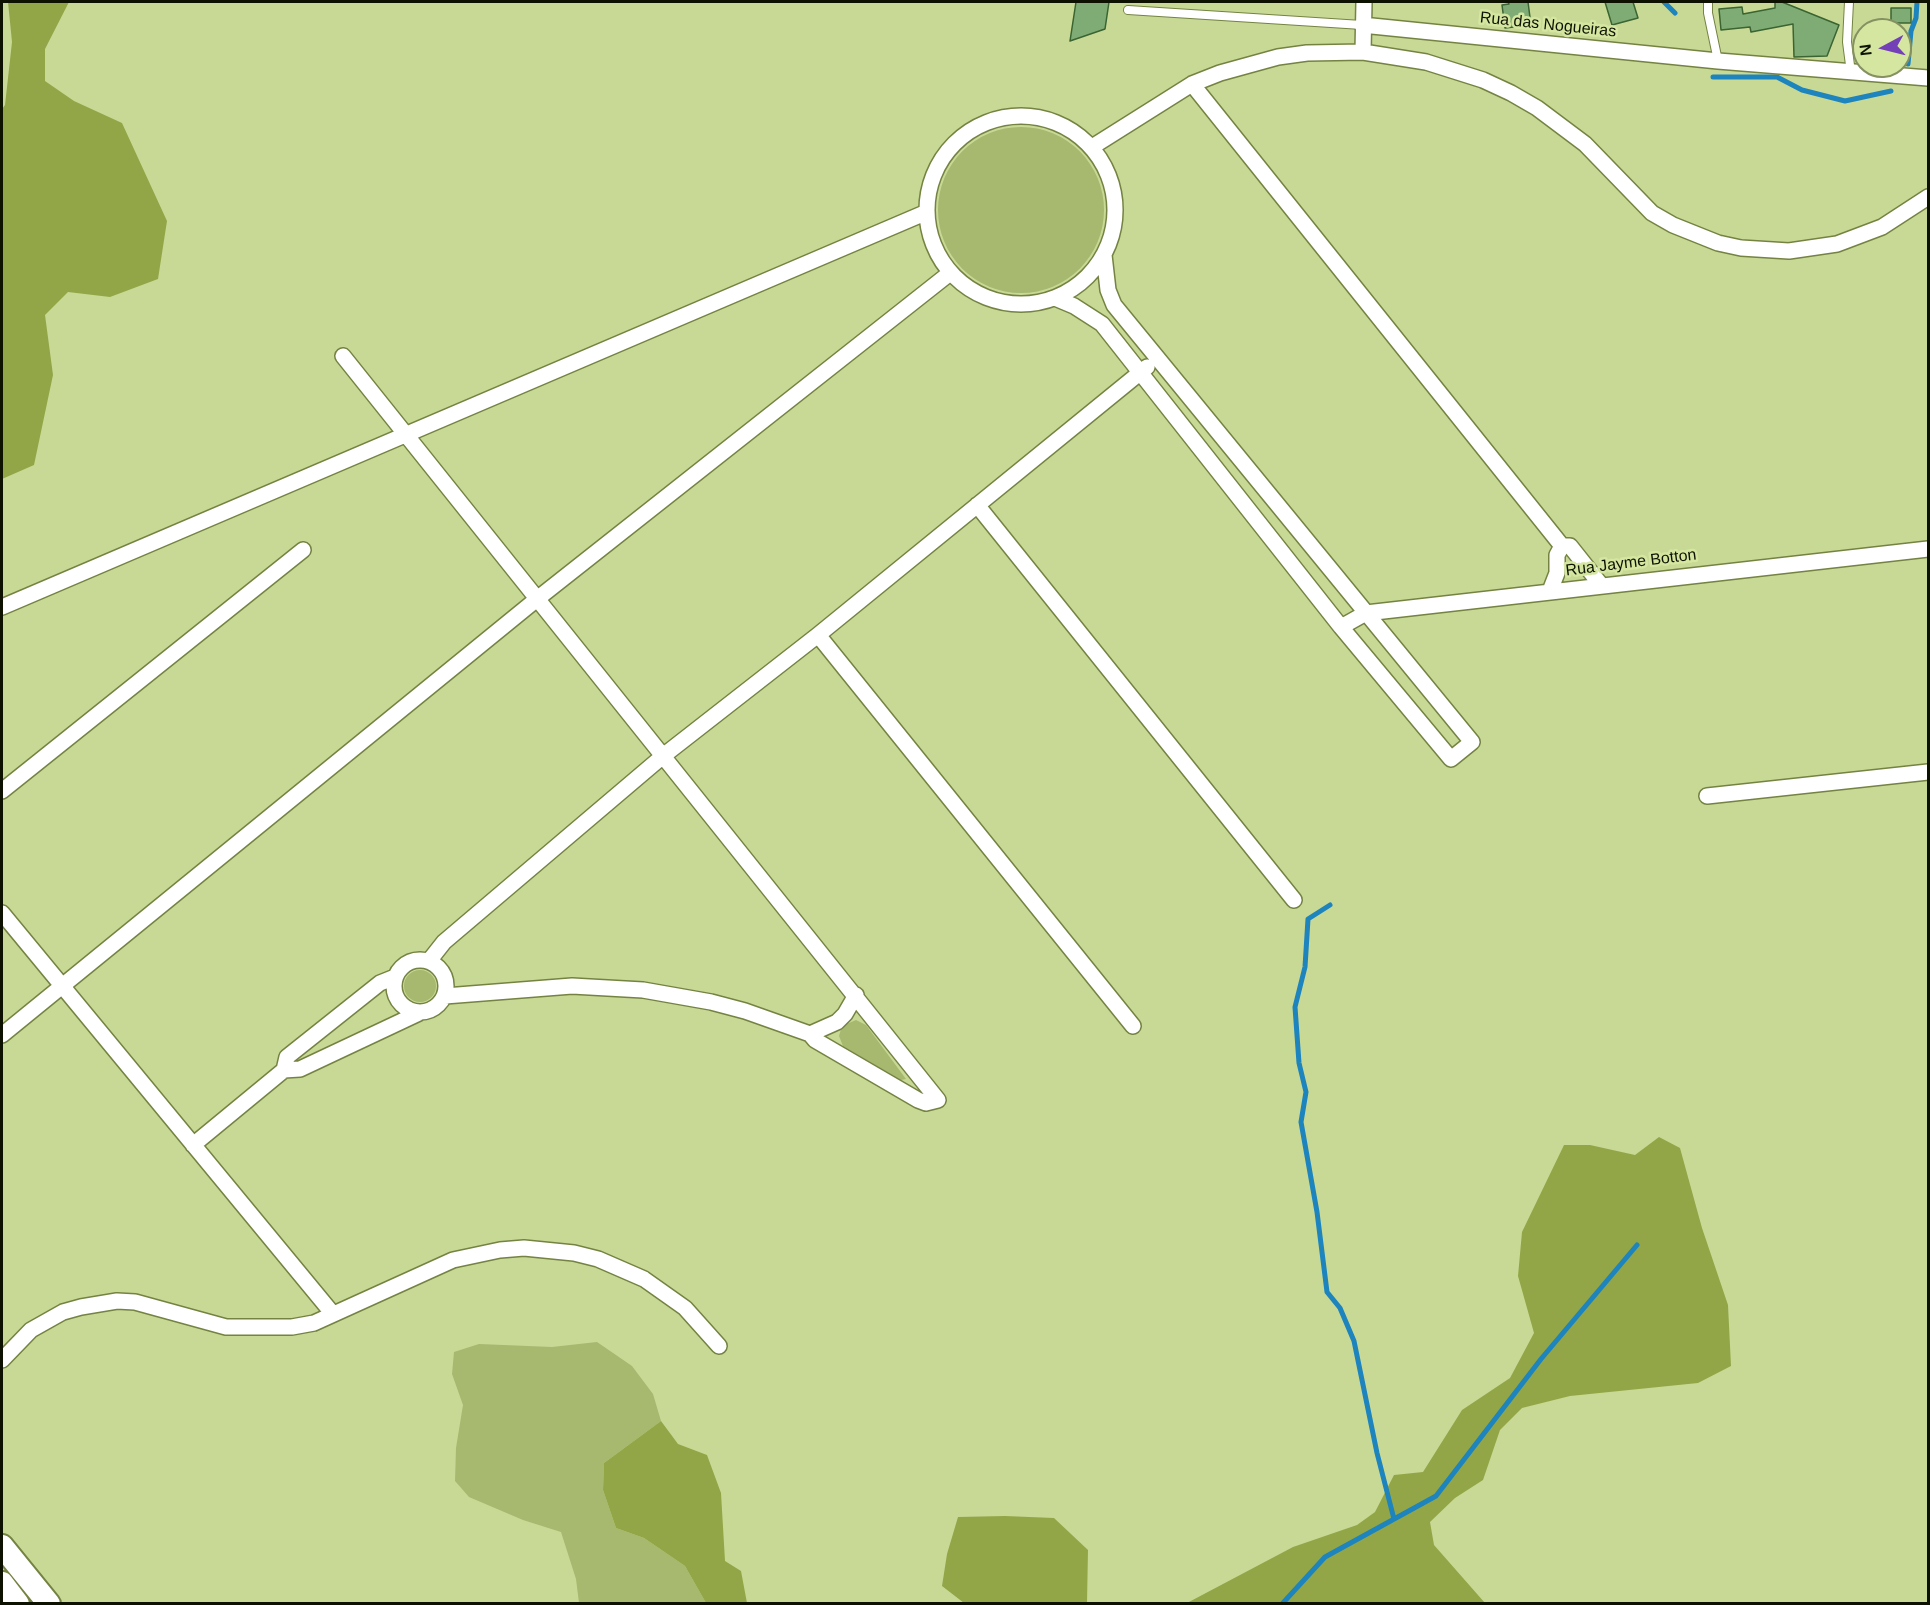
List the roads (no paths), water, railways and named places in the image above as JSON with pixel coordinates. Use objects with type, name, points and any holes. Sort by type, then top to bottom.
[{"type":"street","points":[[1363,52],[1364,2]]},
{"type":"street","name":"Rua das Nogueiras","points":[[1362,25],[1718,61],[1929,78]]},
{"type":"street","points":[[1092,147],[1192,84],[1239,67],[1278,57],[1327,52],[1363,52],[1426,62],[1483,80],[1511,93],[1537,108],[1585,144],[1652,213],[1680,229],[1718,243],[1742,248],[1790,251],[1837,244],[1882,227],[1929,197]]},
{"type":"street","points":[[1192,84],[1562,546]]},
{"type":"street","points":[[1018,115],[1043,118],[1066,127],[1092,147],[1109,176],[1115,208],[1110,240],[1104,255],[1083,281],[1055,298],[1023,305],[999,302],[976,293],[950,273],[933,245],[927,212],[931,180],[947,151],[971,129],[986,122],[1018,115]]},
{"type":"street","points":[[2,607],[927,212]]},
{"type":"street","points":[[1055,298],[1074,306],[1102,324],[1341,627],[1451,759],[1472,742],[1114,305],[1108,290],[1104,255]]},
{"type":"street","points":[[2,1035],[537,599],[950,273]]},
{"type":"street","points":[[343,356],[938,1100],[927,1102],[918,1100],[815,1040],[810,1034],[734,1008],[643,990],[572,986],[445,996]]},
{"type":"street","points":[[429,961],[444,942],[663,756],[818,635],[1140,372],[1158,360]]},
{"type":"street","points":[[976,505],[1294,900]]},
{"type":"street","points":[[1562,546],[1570,546],[1601,585]]},
{"type":"street","points":[[1550,591],[1557,573],[1557,555],[1562,546]]},
{"type":"street","name":"Rua Jayme Botton","points":[[1341,627],[1366,613],[1929,549]]},
{"type":"street","points":[[2,791],[303,550]]},
{"type":"street","points":[[818,635],[1133,1026]]},
{"type":"street","points":[[1707,796],[1929,772]]},
{"type":"street","points":[[2,913],[333,1314]]},
{"type":"street","points":[[193,1144],[284,1070],[287,1057],[380,983],[395,977],[405,964],[413,960],[429,961],[437,966],[446,979],[445,996],[435,1008],[419,1013],[300,1070],[284,1070]]},
{"type":"street","points":[[395,977],[395,993],[398,1001],[411,1011],[419,1013]]},
{"type":"street","points":[[810,1034],[837,1022],[845,1014],[856,995]]},
{"type":"street","points":[[2,1360],[16,1343],[47,1321],[63,1312],[99,1303],[144,1304],[201,1322],[248,1329],[292,1327],[314,1323],[453,1260],[500,1250],[549,1249],[598,1259],[644,1279],[685,1308],[719,1346]]},
{"type":"street","points":[[2,1546],[49,1604]]},
{"type":"street","points":[[2,1583],[18,1604]]},
{"type":"lane","points":[[1708,2],[1708,13],[1718,61]]},
{"type":"lane","points":[[1849,2],[1846,42],[1851,73]]},
{"type":"lane","name":"Rua das Nogueiras","points":[[1128,10],[1362,25]]},
{"type":"waterway","points":[[1664,2],[1675,13]]},
{"type":"waterway","points":[[1912,28],[1916,18],[1917,2]]},
{"type":"waterway","points":[[1713,77],[1777,77],[1802,90],[1845,101],[1891,91]]},
{"type":"waterway","points":[[1330,905],[1308,919],[1305,967],[1295,1007],[1299,1063],[1306,1092],[1301,1122],[1317,1212],[1327,1292],[1340,1308],[1354,1341],[1377,1453],[1394,1519]]},
{"type":"waterway","points":[[1282,1604],[1325,1557],[1436,1496],[1541,1359],[1637,1245]]}]
